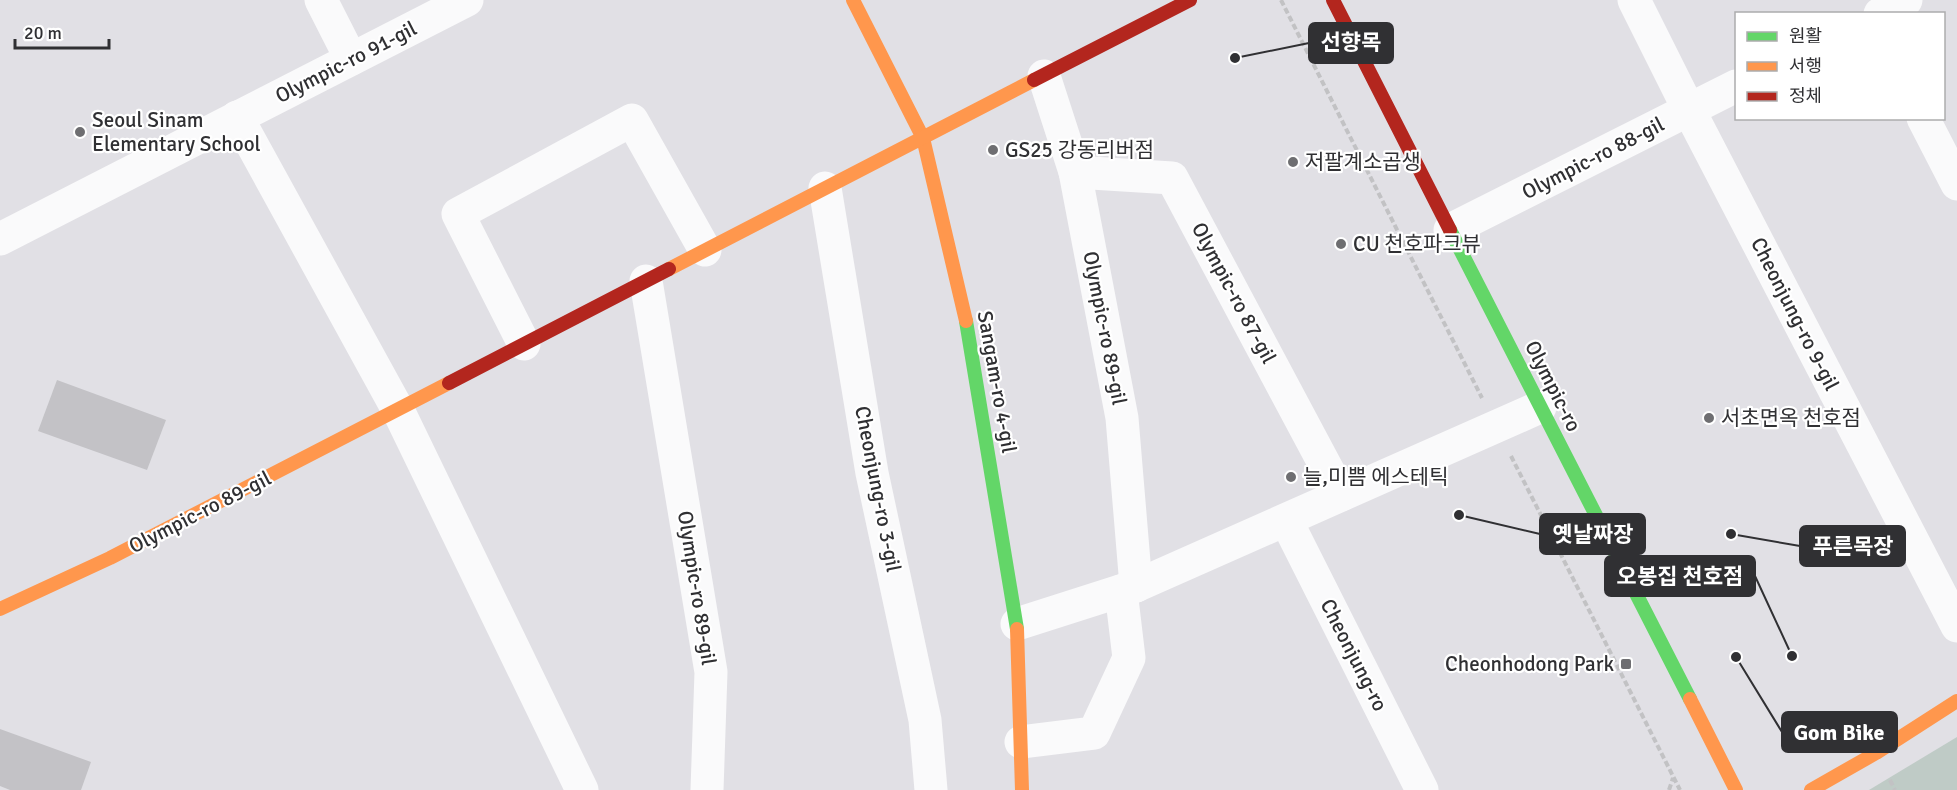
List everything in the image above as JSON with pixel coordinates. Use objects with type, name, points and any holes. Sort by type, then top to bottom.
[{"type":"street","points":[[321,0],[351,59]]},
{"type":"street","name":"Olympic-ro 91-gil","points":[[0,239],[467,0]]},
{"type":"street","name":"Sangam-ro 4-gil","points":[[853,0],[923,138],[966,326],[1017,624],[1022,790]]},
{"type":"street","name":"Olympic-ro 89-gil","points":[[0,609],[110,558],[1190,0]]},
{"type":"street","name":"Olympic-ro","points":[[1333,0],[1736,790]]},
{"type":"street","name":"Cheonjung-ro 9-gil","points":[[1634,0],[1957,626]]},
{"type":"street","points":[[1884,12],[1906,0]]},
{"type":"street","name":"Olympic-ro 89-gil","points":[[1044,76],[1075,172],[1122,418],[1129,589]]},
{"type":"street","name":"Olympic-ro 88-gil","points":[[1450,230],[1735,87]]},
{"type":"street","points":[[237,117],[398,410],[582,790]]},
{"type":"street","points":[[524,344],[458,214],[632,120],[705,250]]},
{"type":"street","points":[[1924,120],[1957,184]]},
{"type":"street","name":"Olympic-ro 87-gil","points":[[1075,172],[1173,178],[1341,495]]},
{"type":"street","name":"Cheonjung-ro 3-gil","points":[[825,188],[872,473],[925,720],[931,790]]},
{"type":"street","name":"Olympic-ro 89-gil","points":[[646,281],[711,672],[706,790]]},
{"type":"street","points":[[1017,624],[1129,589],[1540,407]]},
{"type":"street","name":"Cheonjung-ro","points":[[1286,520],[1422,790]]},
{"type":"street","points":[[1021,742],[1094,733],[1129,658],[1129,589]]},
{"type":"street","points":[[1811,790],[1876,753],[1957,701]]},
{"type":"path","points":[[1669,790],[1674,778]]},
{"type":"shaded area","points":[[1957,737],[1957,790],[1869,790]]},
{"type":"building","points":[[57,380],[166,420],[147,470],[38,431]]},
{"type":"building","points":[[0,729],[91,762],[81,790],[10,790],[0,786]]},
{"type":"traffic: fast","points":[[1450,230],[1690,699]]},
{"type":"traffic: fast","points":[[966,321],[1017,629]]},
{"type":"traffic: slow","points":[[853,0],[923,138],[966,321]]},
{"type":"traffic: slow","points":[[669,269],[1034,80]]},
{"type":"traffic: slow","points":[[0,609],[110,558],[449,383]]},
{"type":"traffic: slow","points":[[1017,629],[1022,790]]},
{"type":"traffic: slow","points":[[1690,699],[1736,790]]},
{"type":"traffic: slow","points":[[1811,790],[1876,753],[1957,701]]},
{"type":"traffic: jam","points":[[1034,80],[1190,0]]},
{"type":"traffic: jam","points":[[1333,0],[1450,230]]},
{"type":"traffic: jam","points":[[449,383],[669,269]]},
{"type":"place","name":"선향목","points":[[1235,58]]},
{"type":"place","name":"Seoul Sinam Elementary School","points":[[80,132]]},
{"type":"place","name":"GS25 강동리버점","points":[[993,150]]},
{"type":"place","name":"저팔계소곱생","points":[[1293,162]]},
{"type":"place","name":"CU 천호파크뷰","points":[[1341,244]]},
{"type":"place","name":"서초면옥 천호점","points":[[1709,418]]},
{"type":"place","name":"늘,미쁨 에스테틱","points":[[1291,477]]},
{"type":"place","name":"옛날짜장","points":[[1459,515]]},
{"type":"place","name":"푸른목장","points":[[1731,534]]},
{"type":"place","name":"오봉집 천호점","points":[[1792,656]]},
{"type":"place","name":"Gom Bike","points":[[1736,657]]},
{"type":"place","name":"Cheonhodong Park","points":[[1626,664]]}]
